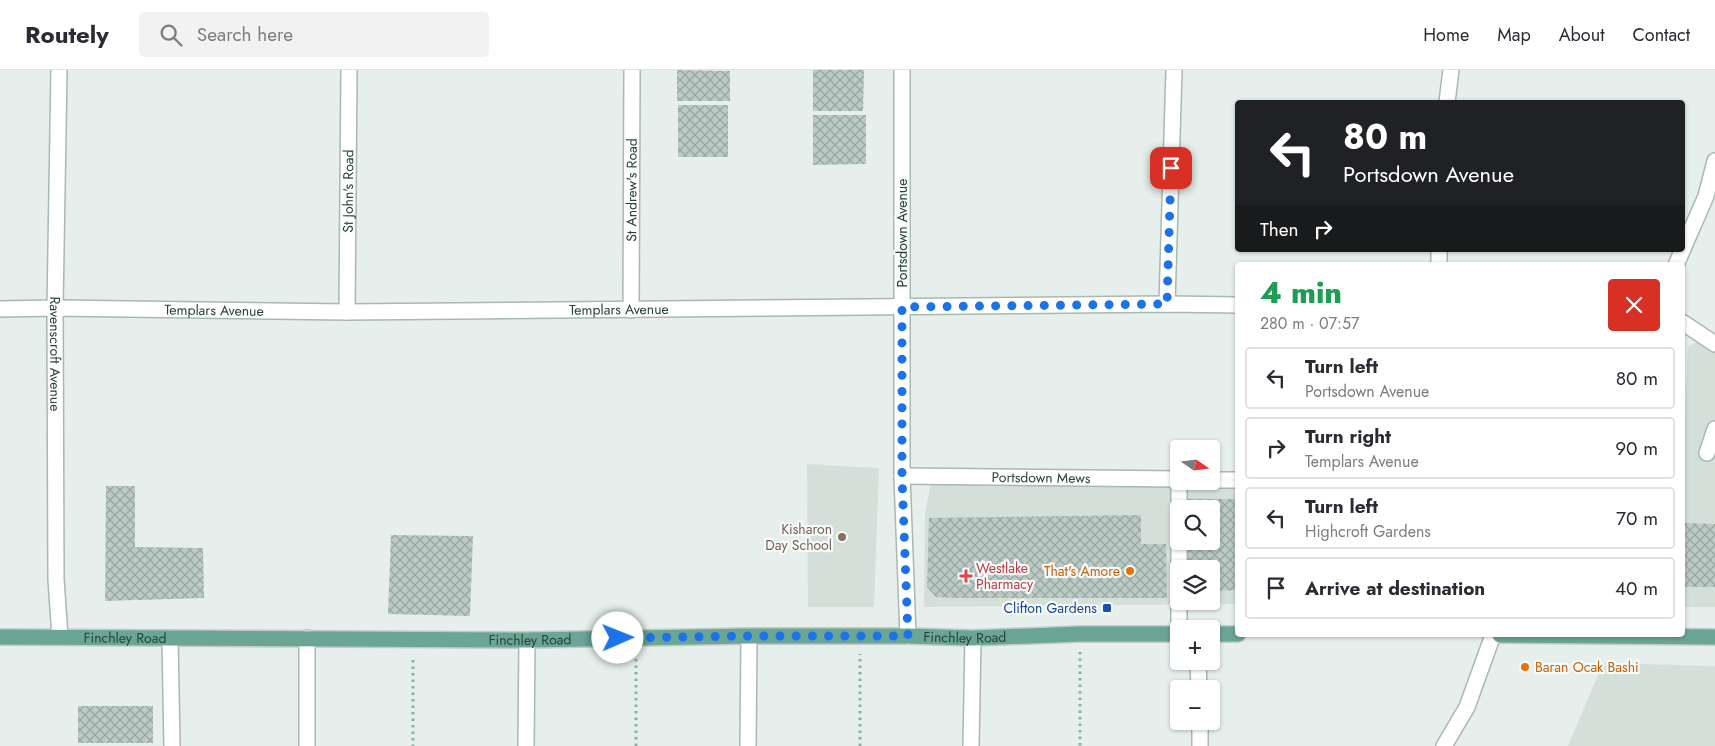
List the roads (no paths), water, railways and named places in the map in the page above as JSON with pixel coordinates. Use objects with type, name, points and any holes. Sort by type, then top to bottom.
[{"type":"main road","name":"Finchley Road","points":[[0,637],[527,640],[748,636],[973,638],[1080,634],[1170,634]]},
{"type":"main road","points":[[1220,634],[1235,634]]},
{"type":"main road","points":[[1685,637],[1715,637]]},
{"type":"street","name":"Ravenscroft Avenue","points":[[59,70],[55,308],[56,579],[60,637]]},
{"type":"street","name":"St John's Road","points":[[347,312],[349,70]]},
{"type":"street","name":"St Andrew's Road","points":[[631,310],[632,70]]},
{"type":"street","name":"Portsdown Avenue","points":[[902,70],[902,476],[908,636]]},
{"type":"street","points":[[1167,304],[1174,70]]},
{"type":"street","points":[[1447,100],[1452,70]]},
{"type":"street","points":[[1685,244],[1706,196],[1715,161]]},
{"type":"street","name":"Templars Avenue","points":[[0,309],[347,312],[1235,305]]},
{"type":"street","points":[[1685,324],[1715,344]]},
{"type":"street","points":[[1707,453],[1715,429]]},
{"type":"street","name":"Portsdown Mews","points":[[902,476],[1170,480]]},
{"type":"street","points":[[1220,480],[1235,480]]},
{"type":"street","points":[[748,636],[748,746]]},
{"type":"street","points":[[1444,746],[1467,707],[1492,637]]},
{"type":"street","points":[[170,638],[172,746]]},
{"type":"street","points":[[307,638],[307,746]]},
{"type":"street","points":[[972,746],[973,638]]},
{"type":"street","points":[[526,746],[527,640]]},
{"type":"street","points":[[1200,730],[1200,746]]},
{"type":"place","name":"Kisharon Day School","points":[[842,537]]},
{"type":"place","name":"That's Amore","points":[[1130,571]]},
{"type":"place","name":"Westlake Pharmacy","points":[[966,576]]},
{"type":"place","name":"Clifton Gardens","points":[[1107,608]]},
{"type":"place","name":"Baran Ocak Bashi","points":[[1525,667]]}]
